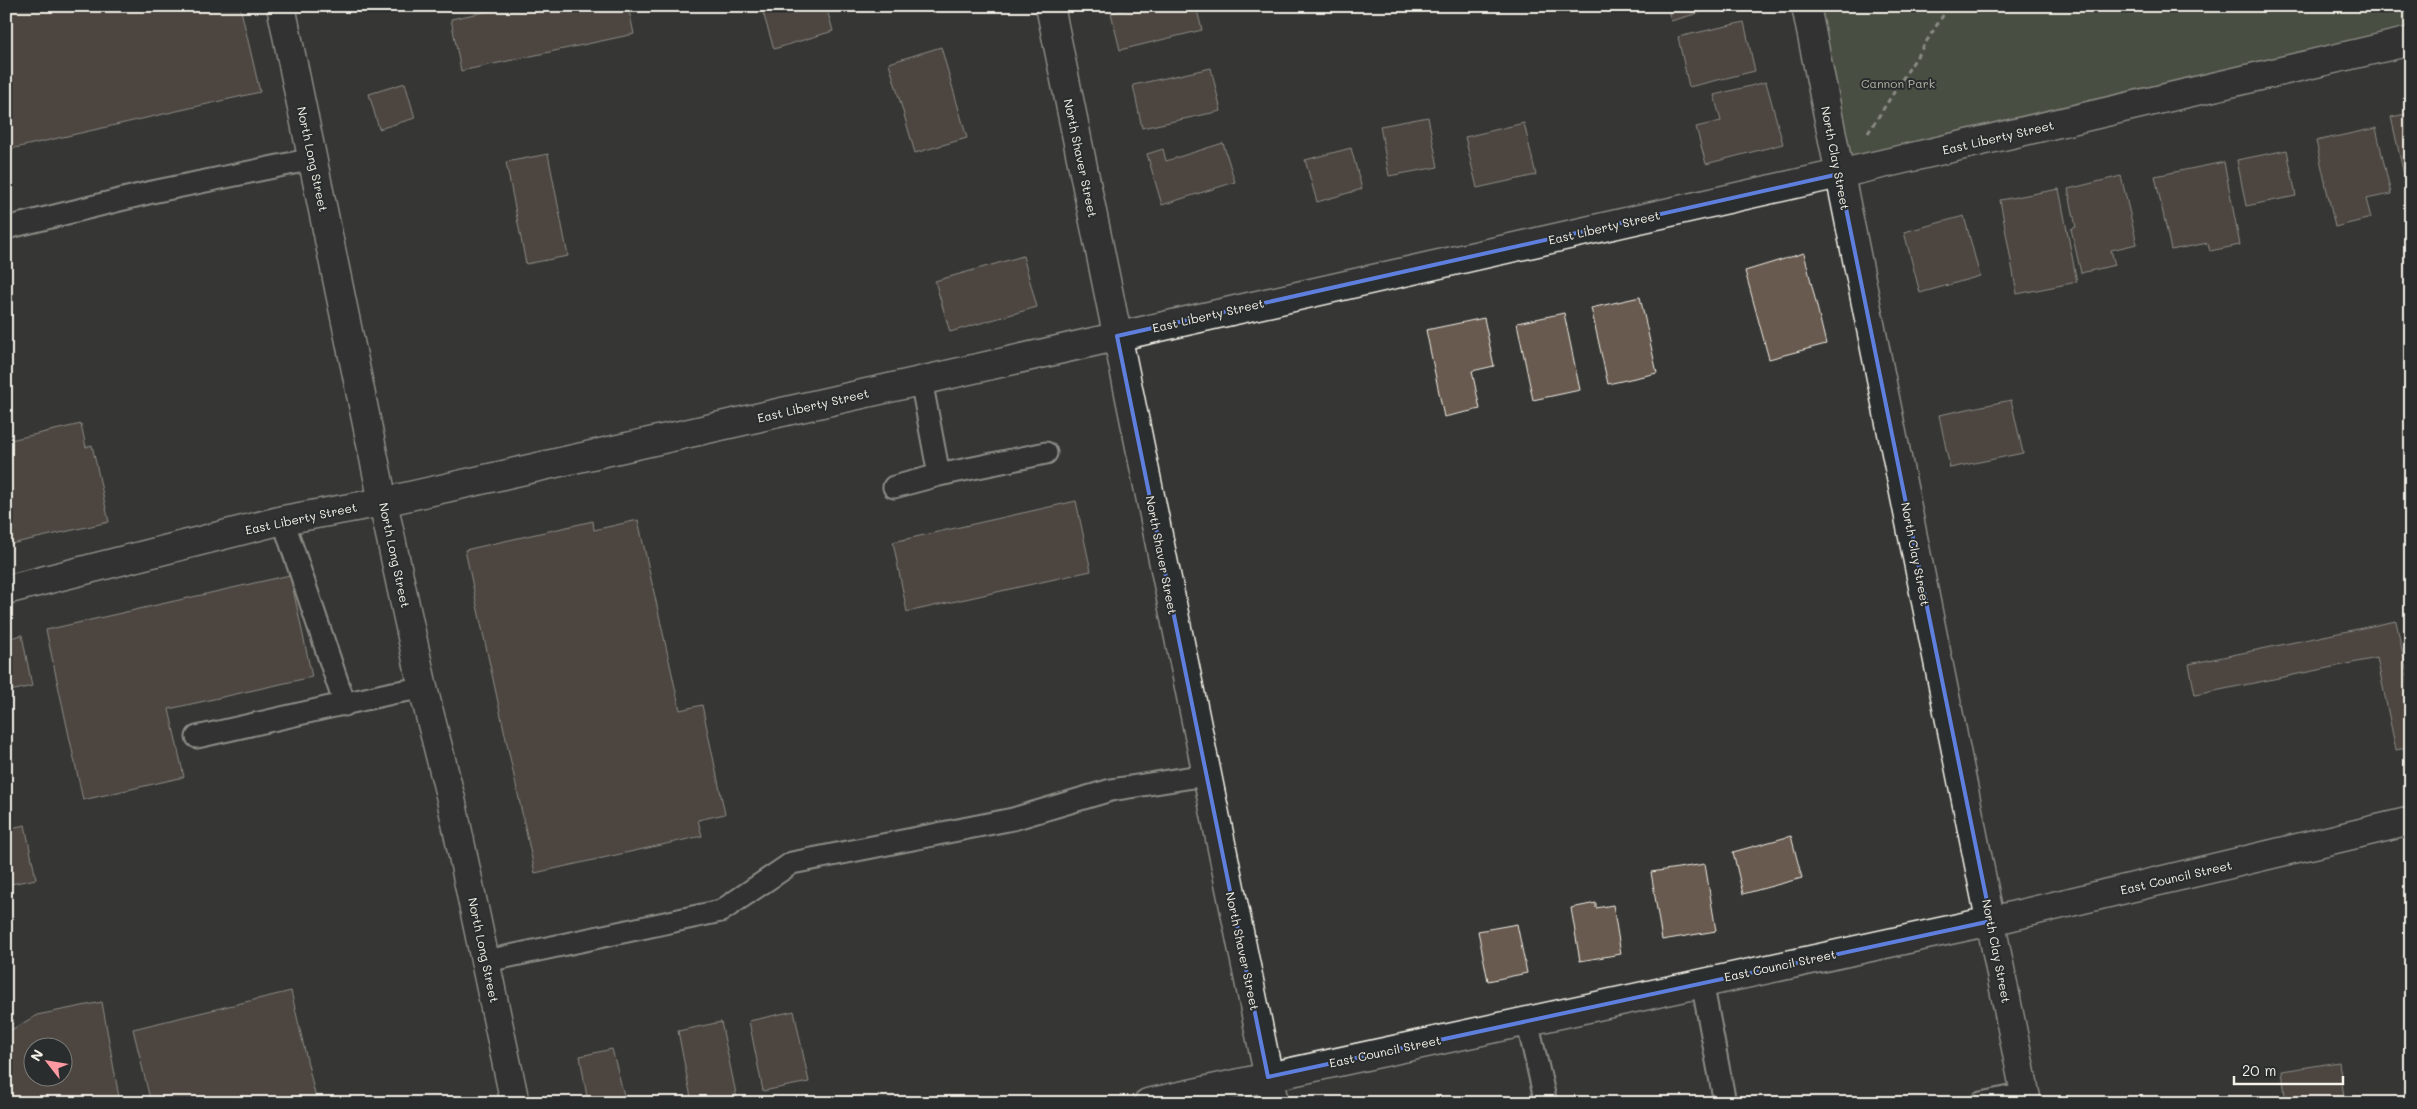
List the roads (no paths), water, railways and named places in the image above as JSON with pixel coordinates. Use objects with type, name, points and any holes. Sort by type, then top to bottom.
[{"type":"street","name":"North Long Street","points":[[281,6],[383,502],[487,961],[515,1103]]},
{"type":"street","name":"North Shaver Street","points":[[1050,6],[1274,1103]]},
{"type":"street","name":"North Clay Street","points":[[1806,6],[2026,1098]]},
{"type":"street","name":"East Liberty Street","points":[[6,590],[283,520],[383,502],[1839,174],[2411,41]]},
{"type":"street","name":"East Council Street","points":[[1148,1103],[1990,921],[2411,821]]},
{"type":"lane","points":[[6,228],[152,192],[313,159]]},
{"type":"lane","points":[[922,380],[940,476]]},
{"type":"lane","points":[[894,487],[1046,453]]},
{"type":"lane","points":[[283,520],[345,705]]},
{"type":"lane","points":[[197,737],[345,705],[392,692],[424,688]]},
{"type":"lane","points":[[487,961],[721,911],[792,863],[1013,819],[1111,790],[1206,775]]},
{"type":"lane","points":[[1702,982],[1725,1103]]},
{"type":"lane","points":[[1527,1020],[1546,1103]]},
{"type":"lane","points":[[1981,1103],[2026,1098]]},
{"type":"park label","name":"Cannon Park","points":[[1898,83]]}]
